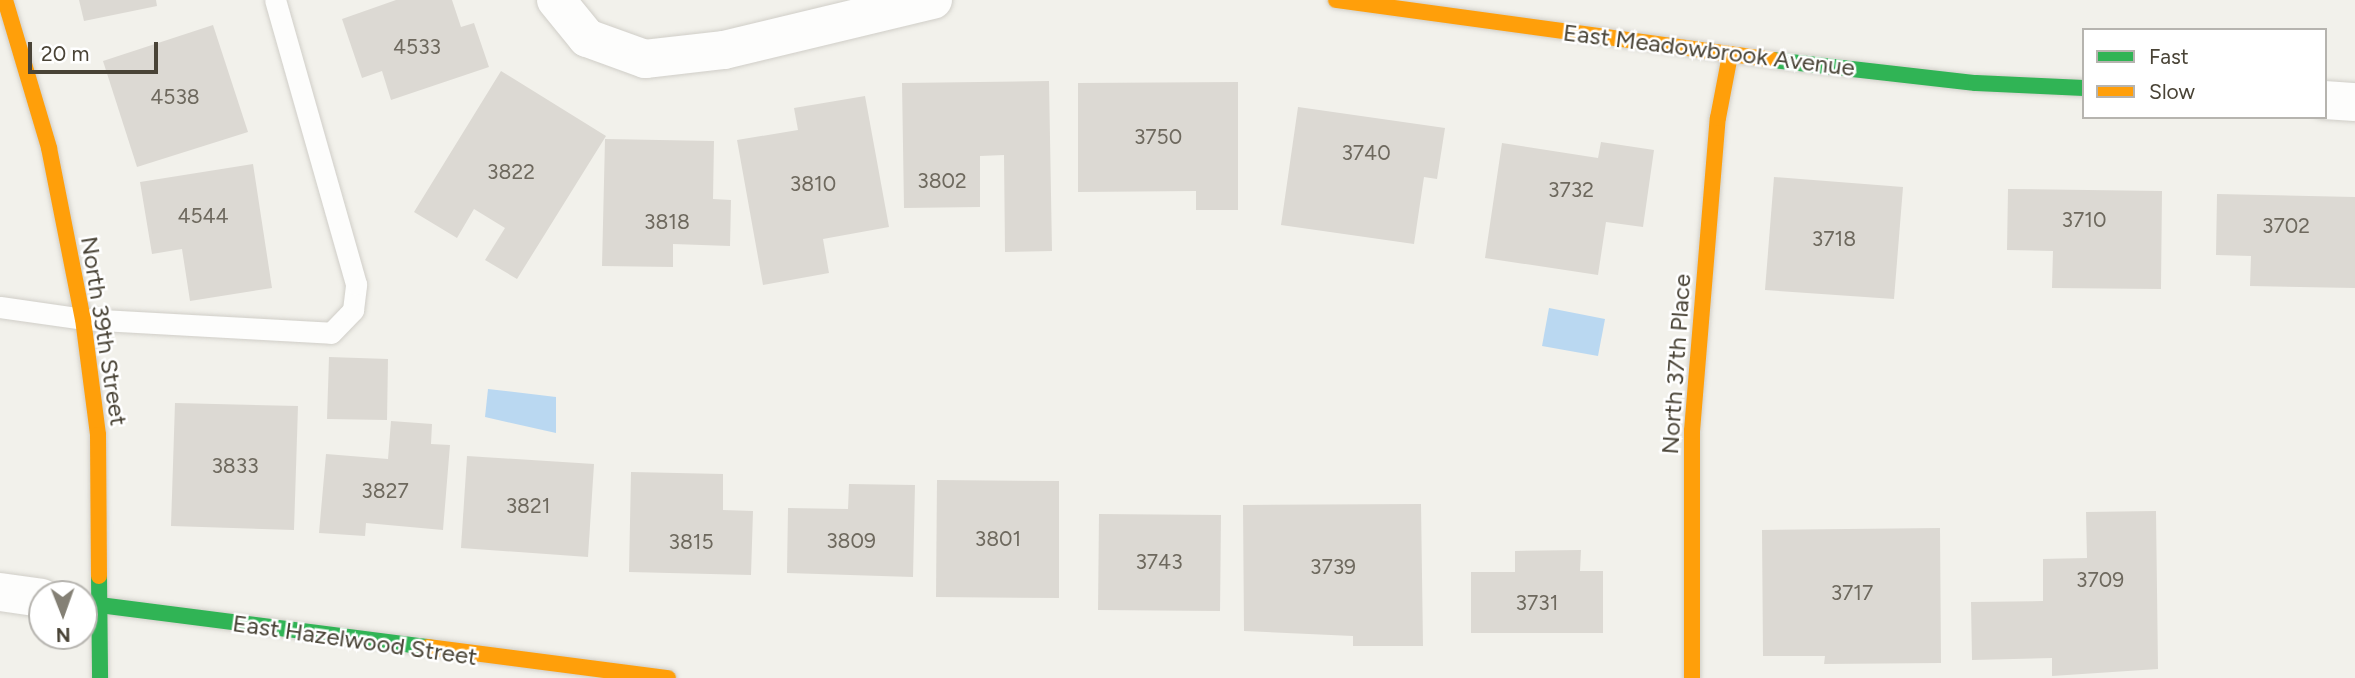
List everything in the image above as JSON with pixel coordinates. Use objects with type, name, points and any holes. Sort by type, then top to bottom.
[{"type":"street","name":"North 39th Street","points":[[5,0],[49,148],[83,319],[98,435],[93,580]]},
{"type":"street","points":[[556,0],[587,38],[645,59],[724,50],[933,0]]},
{"type":"street","name":"East Meadowbrook Avenue","points":[[1336,0],[1730,55],[1976,83],[2082,88]]},
{"type":"street","name":"North 37th Place","points":[[1692,678],[1692,431],[1718,118],[1730,55]]},
{"type":"street","points":[[2327,100],[2355,102]]},
{"type":"street","points":[[0,592],[28,596]]},
{"type":"street","name":"East Hazelwood Street","points":[[98,605],[668,678]]},
{"type":"street","name":"North 39th Street","points":[[97,650],[100,678]]},
{"type":"lane","points":[[0,307],[83,319],[331,333],[353,310],[356,284],[275,0]]},
{"type":"water","points":[[1549,308],[1605,319],[1598,356],[1542,346]]},
{"type":"water","points":[[488,389],[556,397],[556,433],[485,417]]},
{"type":"building","points":[[79,0],[156,0],[157,6],[84,21]]},
{"type":"building","points":[[396,0],[452,0],[461,27],[474,23],[489,67],[391,100],[382,71],[362,78],[342,19]]},
{"type":"building","points":[[213,25],[248,132],[137,167],[103,61]]},
{"type":"building","points":[[501,71],[606,136],[517,279],[485,260],[505,228],[474,209],[457,238],[414,212]]},
{"type":"building","points":[[1049,81],[1052,251],[1005,252],[1004,155],[980,156],[980,207],[904,208],[902,83]]},
{"type":"building","points":[[1238,82],[1238,210],[1196,210],[1196,191],[1078,192],[1078,83]]},
{"type":"building","points":[[865,96],[889,227],[823,239],[829,273],[763,285],[737,140],[798,130],[794,108]]},
{"type":"building","points":[[1298,107],[1445,128],[1437,179],[1424,177],[1414,244],[1281,225]]},
{"type":"building","points":[[605,139],[714,141],[713,199],[731,200],[730,246],[673,244],[673,267],[602,266]]},
{"type":"building","points":[[1601,142],[1654,150],[1643,227],[1606,222],[1598,275],[1485,258],[1502,143],[1598,158]]},
{"type":"building","points":[[253,164],[272,288],[190,301],[182,249],[152,254],[140,182]]},
{"type":"building","points":[[1774,177],[1903,187],[1894,299],[1765,290]]},
{"type":"building","points":[[2008,189],[2162,191],[2161,289],[2052,288],[2053,251],[2007,250]]},
{"type":"building","points":[[2217,194],[2355,197],[2355,288],[2250,286],[2251,256],[2216,255]]},
{"type":"building","points":[[329,357],[388,359],[387,420],[327,419]]},
{"type":"building","points":[[175,403],[298,406],[294,530],[171,526]]},
{"type":"building","points":[[391,421],[432,424],[431,444],[450,445],[443,530],[366,523],[365,536],[319,533],[326,454],[388,459]]},
{"type":"building","points":[[467,456],[594,464],[588,557],[461,548]]},
{"type":"building","points":[[631,472],[723,474],[723,510],[753,511],[751,575],[629,572]]},
{"type":"building","points":[[937,480],[1059,481],[1059,598],[936,597]]},
{"type":"building","points":[[849,484],[915,485],[913,577],[787,573],[788,508],[848,509]]},
{"type":"building","points":[[1421,504],[1423,646],[1353,646],[1353,636],[1244,631],[1243,505]]},
{"type":"building","points":[[2156,511],[2158,669],[2052,676],[2052,658],[1972,660],[1971,602],[2043,601],[2043,559],[2087,558],[2086,512]]},
{"type":"building","points":[[1099,514],[1221,515],[1220,611],[1098,610]]},
{"type":"building","points":[[1940,528],[1941,663],[1824,664],[1825,656],[1763,656],[1762,530]]},
{"type":"building","points":[[1581,550],[1580,571],[1603,571],[1603,633],[1471,633],[1471,572],[1515,572],[1515,551]]},
{"type":"traffic: fast","points":[[1773,60],[1976,83],[2082,88]]},
{"type":"traffic: fast","points":[[99,576],[100,678]]},
{"type":"traffic: fast","points":[[98,605],[428,647]]},
{"type":"traffic: slow","points":[[5,0],[49,148],[83,319],[98,435],[99,576]]},
{"type":"traffic: slow","points":[[1336,0],[1773,60]]},
{"type":"traffic: slow","points":[[1692,678],[1692,431],[1718,118],[1730,55]]},
{"type":"traffic: slow","points":[[428,647],[668,678]]}]
